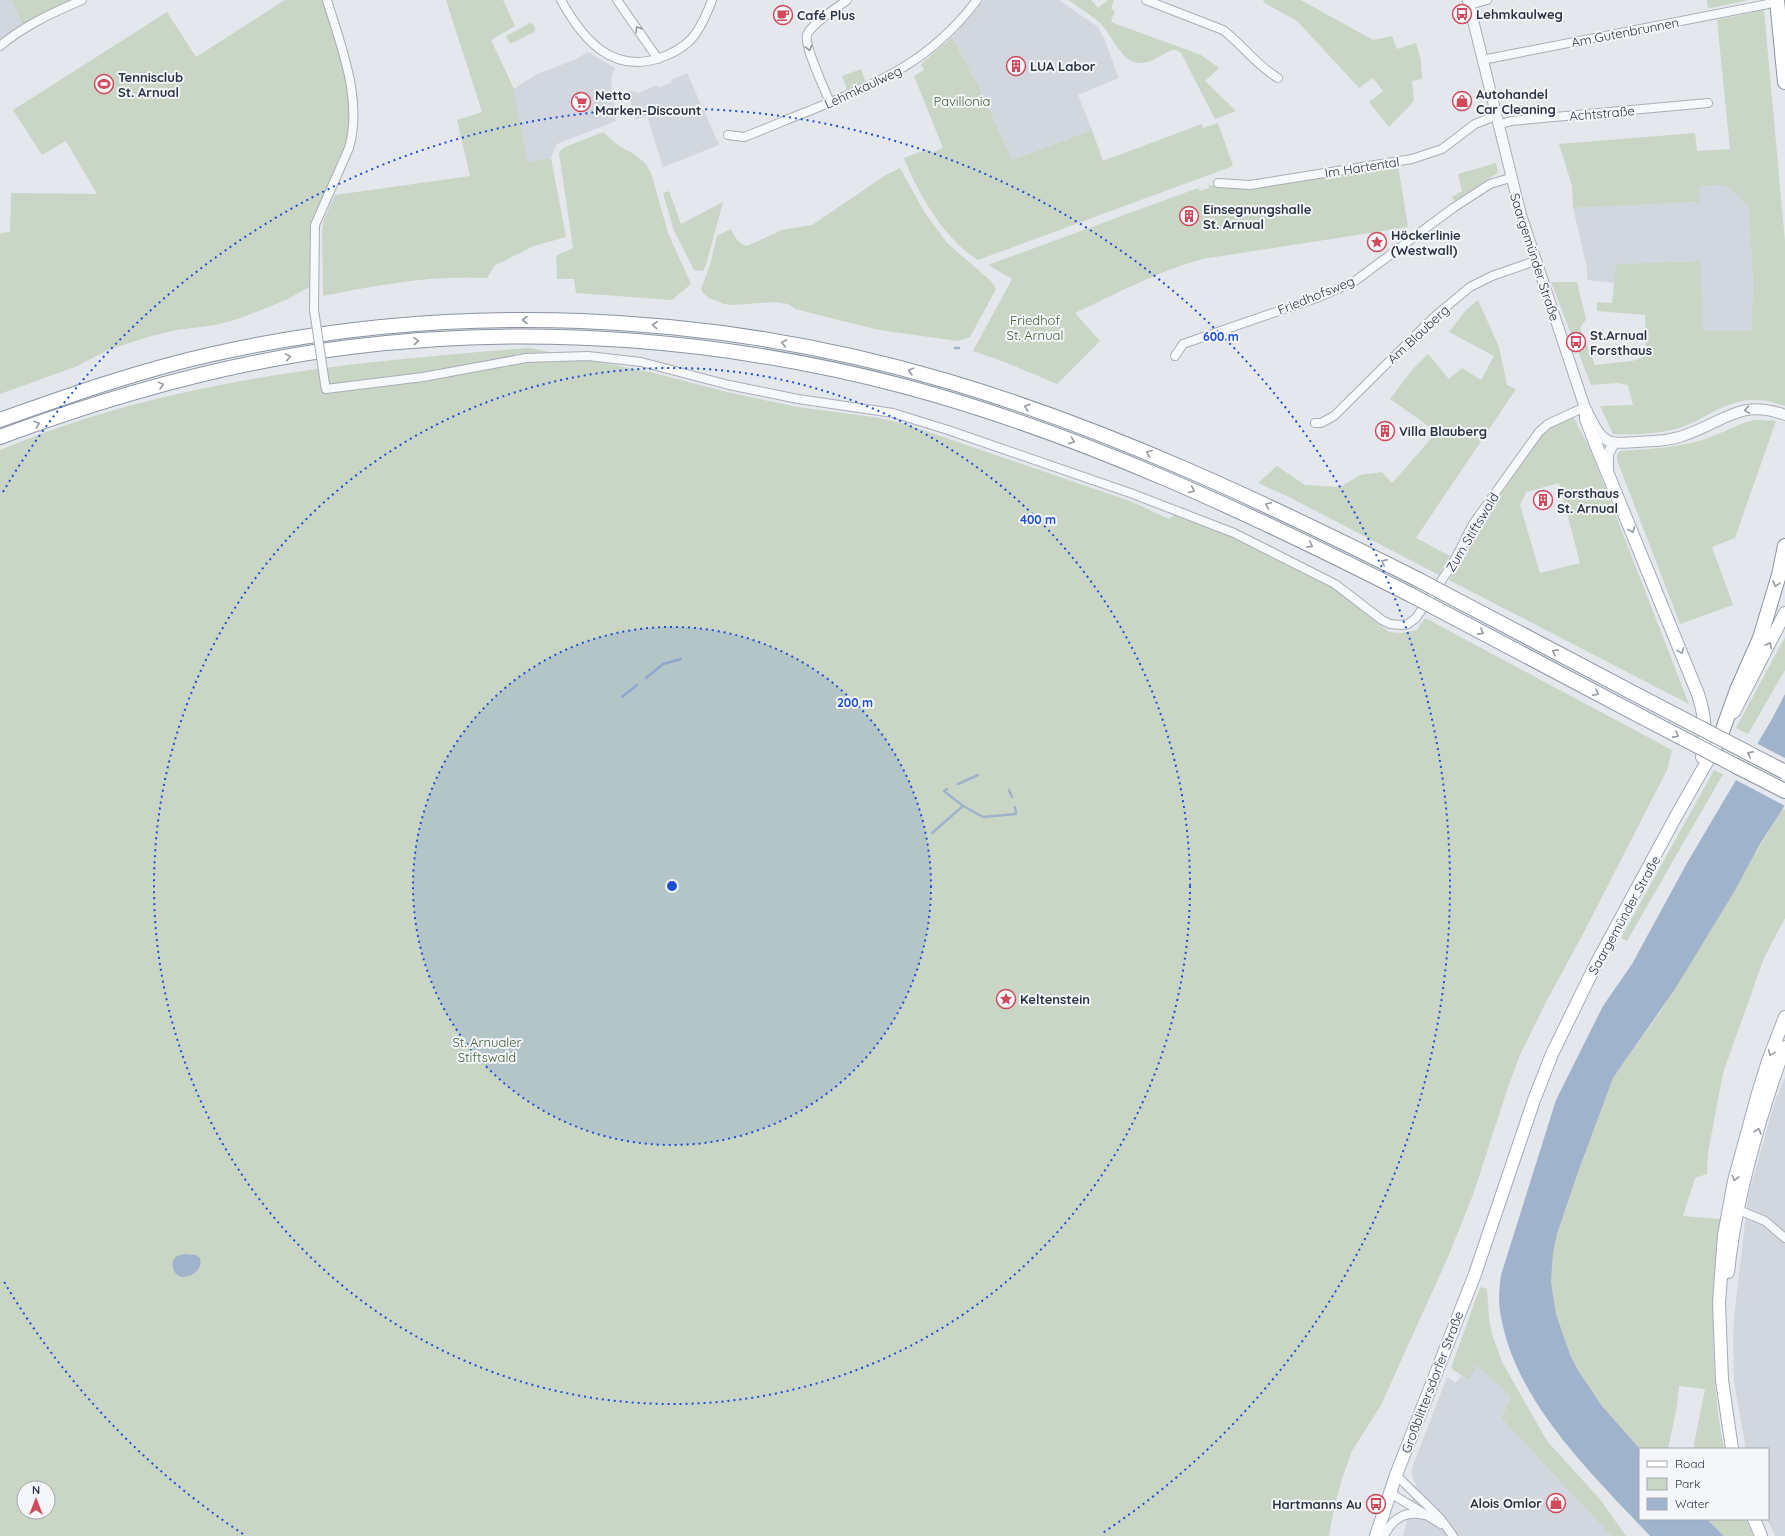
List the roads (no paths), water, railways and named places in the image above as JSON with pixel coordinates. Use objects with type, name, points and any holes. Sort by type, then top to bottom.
[{"type":"highway","points":[[1772,2],[1780,30],[1785,82]]},
{"type":"highway","points":[[0,420],[130,376],[177,363],[252,346],[323,334],[390,326],[509,320],[555,320],[632,324],[716,332],[856,358],[974,390],[1078,426],[1185,468],[1293,517],[1419,580],[1785,772]]},
{"type":"highway","points":[[0,437],[131,393],[218,370],[348,347],[442,339],[557,336],[681,345],[763,356],[814,366],[897,385],[969,406],[1086,446],[1172,481],[1286,533],[1447,614],[1785,791]]},
{"type":"highway","points":[[1718,742],[1737,690],[1760,638],[1779,575],[1785,546]]},
{"type":"main road","points":[[1585,409],[1589,428],[1704,711],[1705,739],[1702,761],[1686,789],[1675,818]]},
{"type":"main road","name":"Saargemünder Straße","points":[[1490,1229],[1534,1100],[1552,1054],[1595,966],[1718,742],[1785,613]]},
{"type":"main road","points":[[1732,1448],[1724,1400],[1721,1336],[1732,1240],[1734,1181],[1758,1093],[1768,1061],[1785,1017]]},
{"type":"main road","points":[[1733,1208],[1771,1086],[1785,1047]]},
{"type":"main road","name":"Großblittersdorfer Straße","points":[[1376,1536],[1396,1475],[1475,1274],[1490,1229]]},
{"type":"main road","points":[[1754,1520],[1761,1536]]},
{"type":"street","points":[[0,46],[25,27],[48,14],[82,0]]},
{"type":"street","name":"Zum Stiftswald","points":[[327,0],[347,67],[353,99],[354,124],[353,136],[349,148],[315,225],[314,310],[326,389],[423,377],[526,358],[588,356],[642,362],[729,385],[798,399],[893,413],[948,430],[1125,492],[1221,528],[1318,574],[1339,586],[1374,614],[1390,624],[1402,626],[1413,621],[1452,565],[1473,524],[1532,440],[1548,424],[1585,409]]},
{"type":"street","points":[[561,0],[580,31],[593,45],[609,56],[629,62],[658,59],[676,51],[692,39],[702,24],[712,0]]},
{"type":"street","points":[[617,0],[658,59]]},
{"type":"street","points":[[830,103],[808,46],[807,35],[812,27],[847,0]]},
{"type":"street","name":"Lehmkaulweg","points":[[728,135],[744,137],[830,103],[884,79],[917,60],[948,33],[977,0]]},
{"type":"street","points":[[1146,0],[1223,30],[1232,36],[1265,70],[1278,78]]},
{"type":"street","points":[[1469,2],[1487,0]]},
{"type":"street","name":"Saargemünder Straße","points":[[1469,2],[1510,178],[1535,261],[1585,409],[1601,436],[1606,440],[1614,442]]},
{"type":"street","name":"Am Gutenbrunnen","points":[[1482,60],[1772,2]]},
{"type":"street","name":"Achtstraße","points":[[1497,120],[1511,121],[1708,103]]},
{"type":"street","name":"Im Hartental","points":[[1218,183],[1250,185],[1412,159],[1442,149],[1475,124],[1497,120]]},
{"type":"street","name":"Friedhofsweg","points":[[1175,356],[1183,344],[1318,297],[1355,281],[1453,208],[1490,184],[1510,178]]},
{"type":"street","name":"Am Blauberg","points":[[1315,423],[1321,423],[1334,416],[1413,338],[1470,287],[1492,276],[1535,261]]},
{"type":"street","points":[[1608,472],[1608,454],[1614,442],[1667,439],[1683,436],[1725,417],[1749,409],[1767,409],[1785,416]]},
{"type":"street","points":[[1733,1208],[1765,1221],[1785,1238]]},
{"type":"street","points":[[1396,1475],[1435,1512],[1450,1533]]},
{"type":"street","points":[[1390,1493],[1429,1516],[1450,1533]]},
{"type":"street","points":[[1384,1536],[1391,1523],[1397,1518],[1405,1515],[1417,1514],[1429,1516]]},
{"type":"water","points":[[1785,694],[1785,805],[1760,844],[1734,892],[1675,989],[1613,1078],[1577,1175],[1557,1234],[1553,1254],[1551,1282],[1556,1314],[1571,1357],[1602,1406],[1639,1448],[1639,1520],[1708,1520],[1724,1536],[1650,1536],[1604,1488],[1560,1436],[1540,1408],[1523,1379],[1510,1349],[1501,1317],[1499,1296],[1501,1275],[1556,1100],[1603,1006],[1632,964],[1687,863],[1772,719]]},
{"type":"water","points":[[184,1254],[196,1255],[200,1258],[200,1266],[193,1274],[181,1277],[176,1274],[174,1270],[173,1260],[177,1256]]},
{"type":"waterway","points":[[646,678],[663,664],[681,659]]},
{"type":"waterway","points":[[622,697],[637,685]]},
{"type":"waterway","points":[[958,784],[978,775]]},
{"type":"waterway","points":[[947,789],[944,791],[963,806],[983,817],[1016,814],[1015,807]]},
{"type":"waterway","points":[[1009,790],[1012,797]]},
{"type":"waterway","points":[[932,833],[963,806]]},
{"type":"place","name":"Lehmkaulweg","points":[[1462,14]]},
{"type":"place","name":"Café Plus","points":[[783,15]]},
{"type":"place","name":"LUA Labor","points":[[1016,66]]},
{"type":"place","name":"Tennisclub St. Arnual","points":[[104,84]]},
{"type":"place","name":"Autohandel Car Cleaning","points":[[1462,101]]},
{"type":"place","name":"Netto Marken-Discount","points":[[581,102]]},
{"type":"place","name":"Einsegnungshalle St. Arnual","points":[[1189,216]]},
{"type":"place","name":"Höckerlinie (Westwall)","points":[[1377,242]]},
{"type":"place","name":"St.Arnual Forsthaus","points":[[1576,342]]},
{"type":"place","name":"Villa Blauberg","points":[[1385,431]]},
{"type":"place","name":"Forsthaus St. Arnual","points":[[1543,500]]},
{"type":"place","name":"Keltenstein","points":[[1006,999]]},
{"type":"place","name":"Alois Omlor","points":[[1556,1503]]},
{"type":"place","name":"Hartmanns Au","points":[[1376,1504]]},
{"type":"park label","name":"Pavillonia","points":[[962,101]]},
{"type":"park label","name":"Friedhof St. Arnual","points":[[1035,328]]},
{"type":"park label","name":"St. Arnualer Stiftswald","points":[[487,1050]]}]
